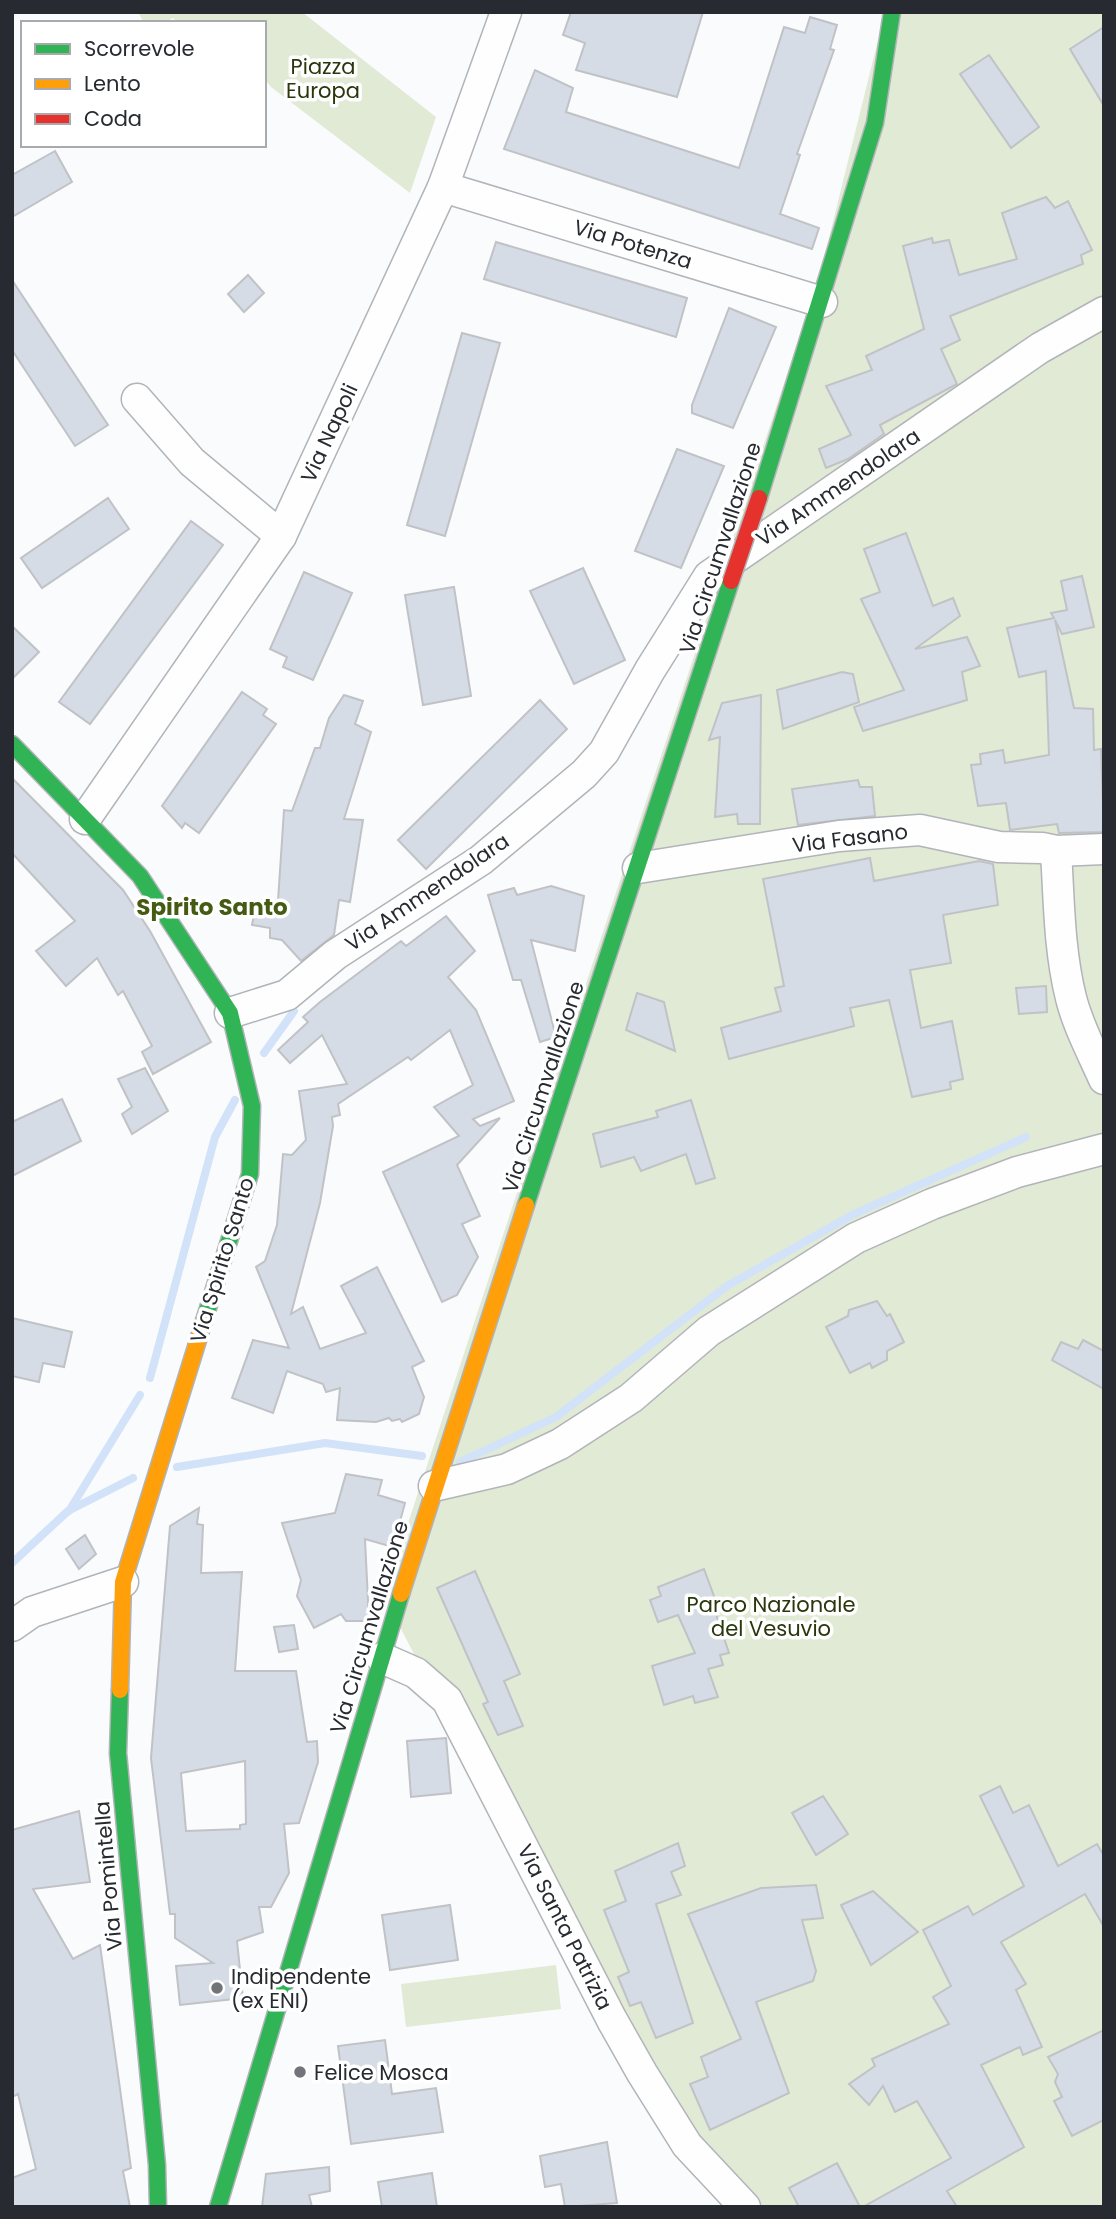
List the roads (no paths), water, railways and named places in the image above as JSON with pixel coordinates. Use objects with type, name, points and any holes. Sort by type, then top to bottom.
[{"type":"main road","name":"Via Circumvallazione","points":[[218,2207],[434,1486],[822,302],[875,123],[892,12]]},
{"type":"main road","name":"Via Spirito Santo","points":[[15,753],[140,876],[230,1013],[252,1106],[250,1174],[123,1582]]},
{"type":"main road","name":"Via Pomintella","points":[[123,1582],[118,1753],[158,2207]]},
{"type":"main road","name":"Via Pomintella","points":[[156,2165],[177,2207]]},
{"type":"main road","name":"Via Circumvallazione","points":[[200,2207],[226,2174]]},
{"type":"street","name":"Via Napoli","points":[[85,819],[281,536],[443,187],[506,12]]},
{"type":"street","name":"Via Potenza","points":[[443,187],[822,302]]},
{"type":"street","name":"Via Ammendolara","points":[[230,1013],[286,995],[335,955],[481,860],[584,774],[604,752],[650,670],[709,576],[1040,348],[1104,312]]},
{"type":"street","points":[[137,399],[192,462],[281,536]]},
{"type":"street","name":"Via Fasano","points":[[638,867],[839,836],[920,830],[999,847],[1056,851],[1104,849]]},
{"type":"street","points":[[1056,851],[1063,954],[1071,997],[1082,1031],[1104,1079]]},
{"type":"street","points":[[434,1486],[507,1469],[559,1444],[631,1398],[709,1331],[856,1238],[932,1204],[1017,1172],[1104,1149]]},
{"type":"street","points":[[12,1626],[32,1612],[123,1582]]},
{"type":"street","name":"Via Santa Patrizia","points":[[382,1658],[416,1673],[447,1700],[642,2073],[687,2145],[745,2207]]},
{"type":"waterway","points":[[264,1053],[294,1011]]},
{"type":"waterway","points":[[150,1378],[215,1137],[235,1100]]},
{"type":"waterway","points":[[460,1462],[556,1417],[727,1286],[852,1215],[1026,1137]]},
{"type":"waterway","points":[[69,1511],[140,1395]]},
{"type":"waterway","points":[[177,1467],[325,1443],[422,1456]]},
{"type":"waterway","points":[[12,1563],[68,1511],[133,1478]]},
{"type":"place","name":"Indipendente (ex ENI)","points":[[217,1988]]},
{"type":"place","name":"Felice Mosca","points":[[300,2072]]},
{"type":"district","name":"Spirito Santo","points":[[212,907]]},
{"type":"park label","name":"Piazza Europa","points":[[323,78]]},
{"type":"park label","name":"Parco Nazionale del Vesuvio","points":[[771,1616]]}]
